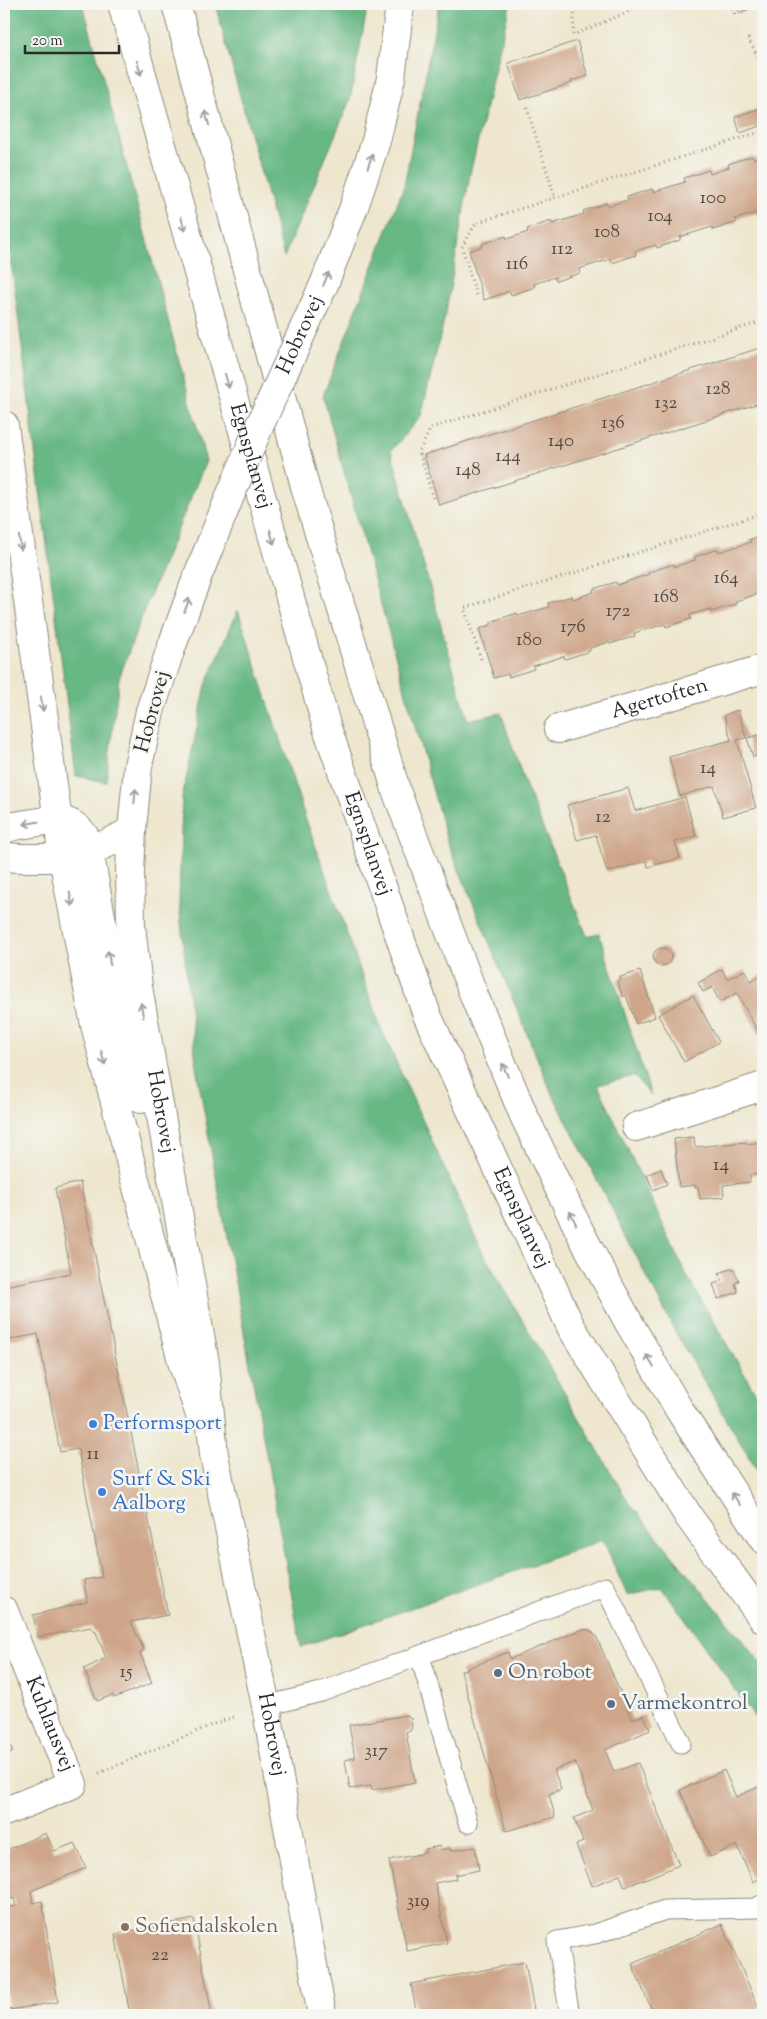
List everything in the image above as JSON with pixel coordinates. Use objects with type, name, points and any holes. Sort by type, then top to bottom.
[{"type":"main road","name":"Egnsplanvej","points":[[122,4],[326,728],[427,1015],[572,1327],[689,1517],[763,1619]]},
{"type":"main road","points":[[176,4],[306,490],[397,793],[475,998],[524,1116],[582,1236],[628,1323],[680,1411],[763,1539]]},
{"type":"main road","name":"Hobrovej","points":[[322,2015],[266,1706],[214,1455],[205,1363],[138,987],[131,926],[130,872],[138,766],[150,711],[198,575],[258,429],[325,282],[354,207],[376,141],[391,78],[400,4]]},
{"type":"main road","points":[[4,425],[58,819]]},
{"type":"main road","name":"Agertoften","points":[[558,729],[763,670]]},
{"type":"main road","points":[[4,829],[58,819],[67,821],[81,830],[87,840],[76,855]]},
{"type":"main road","points":[[4,857],[76,855],[119,839],[132,830]]},
{"type":"main road","points":[[76,855],[115,993],[205,1363]]},
{"type":"main road","name":"Hobrovej","points":[[76,855],[94,1025],[183,1365],[214,1455]]},
{"type":"main road","points":[[636,1127],[763,1086]]},
{"type":"main road","name":"Kuhlausvej","points":[[4,1611],[73,1784]]},
{"type":"main road","points":[[4,1812],[73,1784]]},
{"type":"lane","points":[[266,1706],[321,1692],[605,1587],[680,1743]]},
{"type":"lane","points":[[420,1656],[468,1823]]},
{"type":"lane","points":[[570,2015],[557,1941],[595,1934],[664,1910],[756,1908],[763,1904]]},
{"type":"path","points":[[476,4],[476,9]]},
{"type":"path","points":[[575,4],[573,35],[647,4]]},
{"type":"path","points":[[730,4],[735,14]]},
{"type":"path","points":[[748,38],[763,68]]},
{"type":"path","points":[[528,108],[555,198]]},
{"type":"path","points":[[476,295],[462,247],[476,223],[763,130]]},
{"type":"path","points":[[433,498],[419,451],[430,428],[763,321]]},
{"type":"path","points":[[481,659],[464,608],[763,513]]},
{"type":"path","points":[[73,1784],[216,1723],[266,1706]]},
{"type":"green space","points":[[4,4],[83,4],[206,461],[145,608],[119,678],[106,782],[76,776],[4,205]]},
{"type":"green space","points":[[215,4],[368,4],[350,100],[284,257]]},
{"type":"green space","points":[[439,4],[510,4],[470,174],[446,312],[421,416],[391,451],[468,720],[501,713],[525,784],[587,936],[599,933],[651,1095],[634,1076],[598,1085],[687,1276],[763,1406],[763,1481],[677,1335],[550,1089],[447,841],[323,396],[404,186]]},
{"type":"green space","points":[[238,610],[305,817],[382,1031],[482,1251],[627,1500],[763,1665],[763,1729],[662,1587],[627,1595],[603,1540],[301,1647],[197,1072],[179,903],[182,798],[206,685]]},
{"type":"building","points":[[735,4],[754,4],[755,6],[740,13]]},
{"type":"building","points":[[577,41],[588,76],[520,100],[508,63]]},
{"type":"building","points":[[763,107],[763,125],[740,133],[735,117]]},
{"type":"building","points":[[752,156],[754,159],[763,156],[763,214],[758,216],[757,213],[735,219],[737,222],[713,230],[712,227],[680,237],[680,240],[657,248],[656,245],[635,251],[636,255],[612,263],[611,259],[579,269],[580,273],[556,281],[555,277],[534,284],[535,287],[511,295],[510,291],[484,300],[469,251],[483,246],[482,244],[506,236],[507,239],[528,232],[527,229],[551,221],[552,224],[584,214],[583,211],[607,203],[608,206],[628,200],[627,197],[652,189],[653,192],[685,182],[684,178],[709,170],[710,174],[729,167],[728,164]]},
{"type":"building","points":[[763,347],[763,402],[439,505],[424,455]]},
{"type":"building","points":[[763,535],[763,592],[736,601],[736,604],[711,612],[710,609],[690,615],[691,619],[666,627],[665,624],[634,633],[635,636],[590,648],[590,651],[565,659],[564,656],[533,666],[534,669],[509,677],[508,674],[494,678],[479,629],[491,625],[491,622],[517,613],[518,616],[549,607],[548,603],[572,596],[573,599],[594,592],[593,589],[616,582],[617,585],[674,564],[674,567],[695,560],[694,557],[718,549],[719,552],[751,542],[749,540]]},
{"type":"building","points":[[738,710],[746,738],[737,740],[756,808],[723,817],[714,786],[680,796],[669,757],[731,740],[724,715]]},
{"type":"building","points":[[763,734],[763,753],[753,757],[747,738]]},
{"type":"building","points":[[628,788],[635,811],[685,797],[696,836],[675,842],[680,858],[648,867],[647,861],[607,872],[596,835],[577,840],[567,805]]},
{"type":"building","points":[[662,948],[670,953],[671,957],[666,965],[662,966],[654,961],[653,957],[658,949]]},
{"type":"building","points":[[722,969],[727,979],[745,970],[751,981],[763,974],[763,1037],[761,1038],[737,993],[720,1002],[712,987],[703,992],[698,983]]},
{"type":"building","points":[[640,971],[655,1017],[636,1024],[626,995],[623,997],[617,981],[621,980],[620,977]]},
{"type":"building","points":[[693,995],[719,1042],[684,1062],[658,1015]]},
{"type":"building","points":[[4,1008],[8,1023],[4,1024]]},
{"type":"building","points":[[760,1129],[763,1129],[763,1174],[750,1175],[750,1182],[723,1185],[724,1197],[700,1199],[698,1187],[695,1188],[695,1185],[679,1187],[674,1139],[694,1137],[695,1147],[746,1142],[747,1144],[762,1142]]},
{"type":"building","points":[[661,1169],[667,1184],[653,1190],[647,1175]]},
{"type":"building","points":[[80,1182],[168,1615],[131,1622],[144,1650],[140,1653],[152,1683],[114,1698],[113,1695],[97,1701],[84,1669],[106,1658],[96,1632],[91,1627],[38,1637],[33,1615],[87,1602],[84,1580],[102,1577],[78,1449],[60,1452],[38,1334],[4,1341],[4,1286],[71,1273],[55,1188]]},
{"type":"building","points":[[733,1268],[739,1281],[735,1283],[738,1292],[718,1299],[713,1284],[722,1281],[719,1273]]},
{"type":"building","points":[[583,1629],[590,1630],[596,1636],[632,1719],[644,1715],[650,1730],[605,1750],[614,1772],[638,1763],[679,1865],[625,1887],[620,1875],[592,1886],[576,1845],[583,1842],[574,1818],[593,1810],[575,1762],[554,1770],[561,1789],[549,1794],[555,1817],[506,1831],[461,1671],[508,1652],[510,1659]]},
{"type":"building","points":[[407,1715],[411,1718],[412,1727],[410,1731],[406,1732],[415,1782],[372,1790],[371,1786],[350,1789],[345,1760],[355,1758],[349,1725]]},
{"type":"building","points":[[4,1729],[13,1752],[4,1755]]},
{"type":"building","points":[[724,1770],[736,1797],[763,1785],[763,1877],[753,1882],[737,1845],[710,1857],[680,1790]]},
{"type":"building","points":[[46,1833],[54,1851],[75,1843],[86,1868],[31,1891],[33,1903],[42,1901],[58,2002],[9,2010],[4,1980],[4,1908],[16,1906],[14,1898],[4,1902],[4,1851]]},
{"type":"building","points":[[440,1846],[440,1850],[450,1848],[450,1851],[475,1847],[479,1870],[455,1875],[456,1879],[435,1883],[447,1943],[407,1951],[389,1860],[425,1853],[425,1849]]},
{"type":"building","points":[[194,1919],[212,2015],[130,2015],[115,1934]]},
{"type":"building","points":[[722,1924],[763,2015],[654,2015],[632,1964]]},
{"type":"building","points":[[525,1962],[535,2015],[417,2015],[411,1984]]},
{"type":"place","name":"Performsport","points":[[93,1424]]},
{"type":"place","name":"Surf & Ski Aalborg","points":[[102,1492]]},
{"type":"place","name":"On robot","points":[[498,1673]]},
{"type":"place","name":"Varmekontrol","points":[[611,1704]]},
{"type":"place","name":"Sofiendalskolen","points":[[125,1927]]}]
